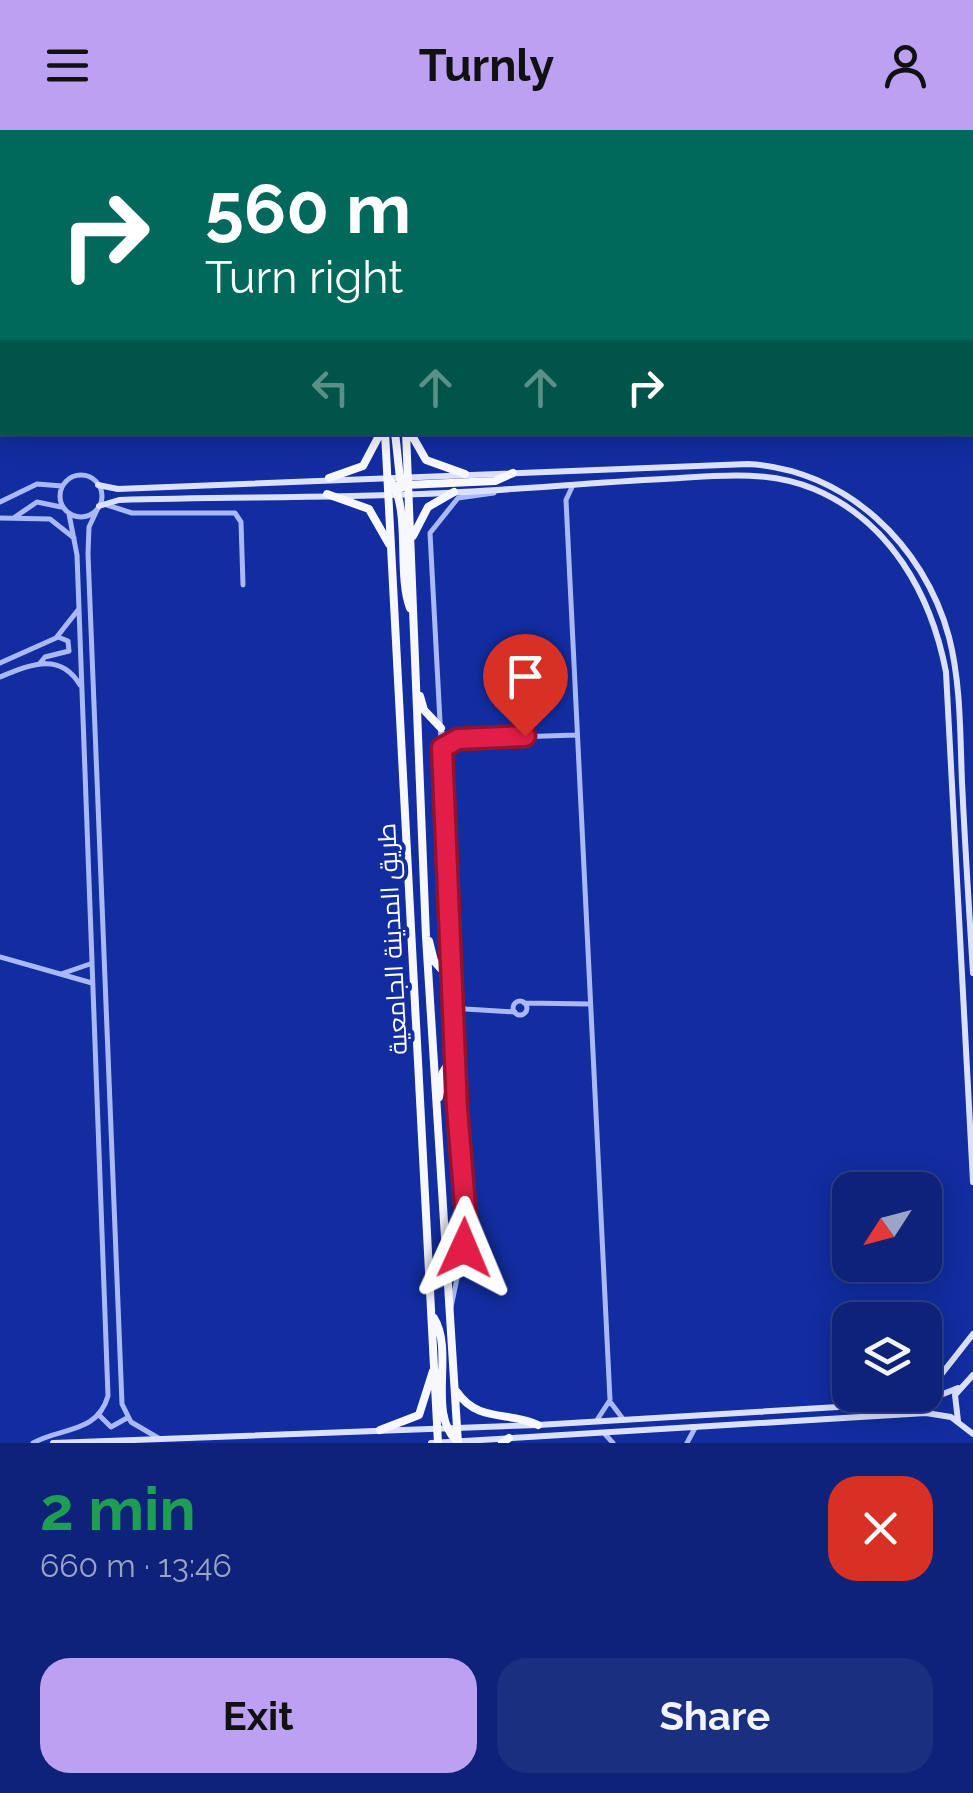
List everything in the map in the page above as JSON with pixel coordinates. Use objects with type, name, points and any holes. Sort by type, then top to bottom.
[{"type":"main road","points":[[329,478],[362,466],[373,455],[382,435]]},
{"type":"main road","name":"طريق المدينة الجامعية","points":[[384,435],[411,540],[426,936],[458,1442]]},
{"type":"main road","points":[[394,435],[404,583],[413,614]]},
{"type":"main road","name":"طريق المدينة الجامعية","points":[[407,435],[391,548],[434,1371],[442,1428],[435,1443]]},
{"type":"main road","points":[[410,435],[426,460],[465,474]]},
{"type":"main road","points":[[100,507],[327,494],[465,474],[764,465],[809,475],[840,490],[886,528],[932,594],[952,652],[973,973]]},
{"type":"main road","points":[[399,485],[495,482],[513,473]]},
{"type":"main road","points":[[98,485],[118,489],[329,478],[454,492],[736,476],[794,482],[839,502],[866,520],[894,550],[916,583],[936,633],[948,694],[973,1182]]},
{"type":"main road","points":[[411,540],[428,507],[454,492]]},
{"type":"main road","points":[[327,494],[368,509],[391,548]]},
{"type":"main road","points":[[416,686],[424,710],[442,731]]},
{"type":"main road","points":[[426,936],[436,964],[454,983]]},
{"type":"main road","points":[[437,1101],[444,1070],[457,1049]]},
{"type":"main road","points":[[433,1316],[441,1337],[442,1428],[447,1443]]},
{"type":"main road","points":[[942,1372],[973,1334]]},
{"type":"main road","points":[[380,1430],[419,1415],[434,1371]]},
{"type":"main road","points":[[942,1394],[958,1388],[971,1374]]},
{"type":"main road","points":[[456,1388],[468,1404],[490,1416],[523,1419],[538,1426]]},
{"type":"main road","points":[[958,1388],[953,1409],[958,1422]]},
{"type":"main road","points":[[52,1443],[538,1426],[832,1407]]},
{"type":"main road","points":[[435,1443],[926,1412],[958,1422],[971,1434],[972,1443]]},
{"type":"main road","points":[[442,1428],[458,1442]]},
{"type":"street","points":[[0,502],[37,484],[62,486],[80,475],[98,485],[100,507],[88,543],[118,1344],[122,1404],[127,1418],[160,1438]]},
{"type":"street","points":[[574,483],[566,500],[610,1400],[623,1418]]},
{"type":"street","points":[[552,485],[566,500]]},
{"type":"street","points":[[34,1443],[77,1430],[107,1402],[77,544],[62,486]]},
{"type":"street","points":[[450,1312],[467,1233],[431,529],[458,498],[499,489]]},
{"type":"street","points":[[15,517],[37,502],[86,517],[100,507],[132,512],[235,514],[241,522],[243,585]]},
{"type":"street","points":[[0,518],[55,520],[77,544]]},
{"type":"street","points":[[0,663],[58,637],[79,607]]},
{"type":"street","points":[[40,663],[44,657],[69,651],[68,641],[58,637]]},
{"type":"street","points":[[0,678],[40,663],[65,668],[81,689]]},
{"type":"street","points":[[442,731],[458,739]]},
{"type":"street","points":[[442,748],[458,739],[576,735]]},
{"type":"street","points":[[82,748],[94,748]]},
{"type":"street","points":[[0,957],[92,983]]},
{"type":"street","points":[[53,975],[90,964]]},
{"type":"street","points":[[455,1003],[471,1010],[525,1012],[540,1006]]},
{"type":"street","points":[[514,1009],[524,1003],[590,1004]]},
{"type":"street","points":[[524,1003],[525,1012]]},
{"type":"street","points":[[456,1020],[471,1010]]},
{"type":"street","points":[[597,1420],[610,1400]]},
{"type":"street","points":[[98,1414],[111,1427],[127,1418]]},
{"type":"street","points":[[673,1426],[687,1443],[699,1425]]},
{"type":"street","points":[[602,1431],[614,1443],[627,1428]]},
{"type":"street","points":[[535,1443],[555,1434]]},
{"type":"route","points":[[464,1248],[467,1230],[457,1108],[442,748],[458,739],[525,736]]}]
